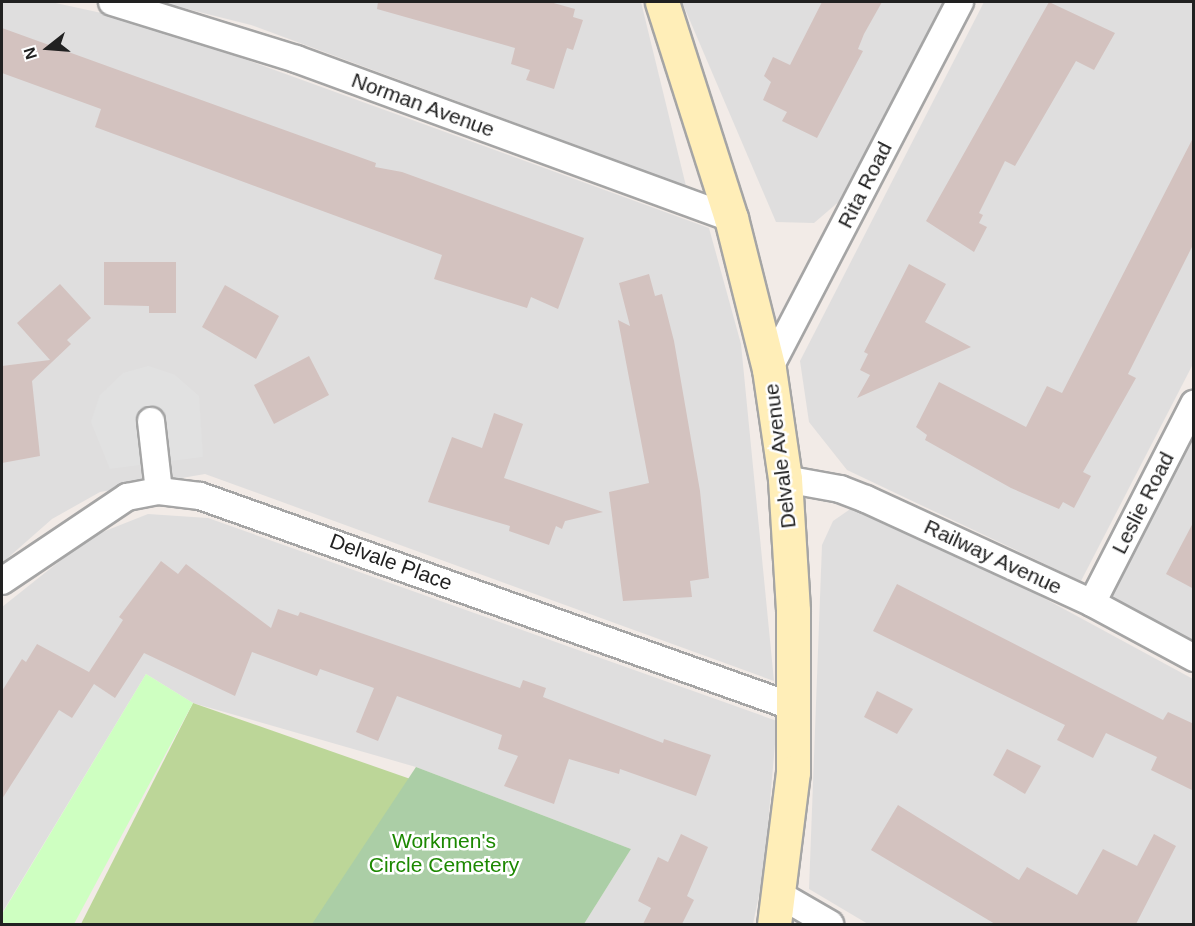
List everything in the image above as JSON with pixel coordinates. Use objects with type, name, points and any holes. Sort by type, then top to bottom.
[{"type":"street","name":"Norman Avenue","points":[[112,2],[296,59],[731,218]]},
{"type":"street","name":"Delvale Avenue","points":[[662,2],[731,218],[769,369],[785,478],[794,707],[794,772],[777,910]]},
{"type":"street","name":"Rita Road","points":[[769,369],[960,2]]},
{"type":"street","name":"Leslie Road","points":[[1092,603],[1194,404]]},
{"type":"street","points":[[151,421],[159,491]]},
{"type":"street","name":"Railway Avenue","points":[[785,478],[866,499],[1092,603],[1194,658]]},
{"type":"street","name":"Delvale Place","points":[[2,581],[127,497],[159,491],[235,506],[794,707]]},
{"type":"street","points":[[777,910],[830,924]]},
{"type":"shaded area","points":[[2,2],[51,2],[143,22],[709,228],[741,344],[774,681],[205,474],[100,492],[52,519],[2,563]]},
{"type":"shaded area","points":[[159,2],[641,2],[686,186],[251,25]]},
{"type":"shaded area","points":[[682,2],[947,2],[849,193],[814,223],[776,222]]},
{"type":"shaded area","points":[[984,2],[1193,2],[1193,364],[1081,581],[847,470],[809,422],[800,361]]},
{"type":"shaded area","points":[[148,366],[175,375],[199,396],[203,457],[110,469],[91,422],[100,395],[123,373]]},
{"type":"shaded area","points":[[1193,425],[1193,642],[1106,595]]},
{"type":"shaded area","points":[[859,503],[900,520],[1193,679],[1193,924],[868,924],[809,889],[822,545],[833,521]]},
{"type":"shaded area","points":[[148,514],[208,518],[777,721],[764,871],[753,924],[584,924],[631,849],[416,767],[193,703],[146,674],[2,913],[2,607],[90,537]]},
{"type":"green space","points":[[146,674],[193,703],[74,924],[2,924],[2,914]]},
{"type":"green space","points":[[193,703],[439,789],[351,924],[81,924]]},
{"type":"green space","name":"Workmen's Circle Cemetery","points":[[416,767],[631,849],[584,924],[312,924]]},
{"type":"building","points":[[378,2],[550,2],[575,9],[573,17],[583,20],[573,50],[567,48],[554,89],[526,80],[530,70],[511,64],[515,48],[377,9]]},
{"type":"building","points":[[822,2],[882,2],[858,49],[863,51],[817,138],[782,121],[787,112],[763,100],[771,82],[764,76],[773,57],[790,65]]},
{"type":"building","points":[[1049,2],[1115,33],[1094,70],[1076,61],[1015,166],[1005,161],[979,213],[983,215],[979,223],[987,227],[974,252],[926,221]]},
{"type":"building","points":[[2,28],[376,163],[375,167],[402,172],[584,238],[558,309],[531,297],[527,308],[434,279],[442,255],[95,127],[101,109],[2,73]]},
{"type":"building","points":[[1194,136],[1194,243],[1128,374],[1136,378],[1083,472],[1091,476],[1074,508],[1063,502],[1059,509],[1011,488],[925,440],[927,435],[916,427],[939,382],[1026,427],[1047,386],[1062,393]]},
{"type":"building","points":[[104,262],[176,262],[176,313],[149,313],[149,306],[104,305]]},
{"type":"building","points":[[909,264],[946,284],[925,322],[971,347],[857,398],[870,375],[860,370],[868,354],[864,352]]},
{"type":"building","points":[[649,274],[655,296],[662,294],[674,341],[700,491],[709,578],[690,581],[692,597],[623,601],[609,492],[649,483],[618,320],[630,326],[619,283]]},
{"type":"building","points":[[60,284],[91,318],[67,340],[71,344],[32,381],[40,456],[2,463],[2,366],[50,360],[17,323]]},
{"type":"building","points":[[225,285],[279,316],[256,359],[202,327]]},
{"type":"building","points":[[309,356],[329,395],[274,424],[254,385]]},
{"type":"building","points":[[494,413],[523,424],[504,478],[603,512],[565,521],[562,529],[556,526],[549,545],[509,531],[510,526],[428,502],[452,437],[482,448]]},
{"type":"building","points":[[1194,521],[1194,589],[1166,574]]},
{"type":"building","points":[[161,561],[178,574],[186,564],[271,628],[278,609],[298,616],[300,612],[520,688],[523,680],[546,688],[543,697],[663,743],[664,739],[711,755],[696,796],[620,769],[619,774],[569,759],[554,804],[504,786],[518,756],[498,749],[502,735],[397,696],[378,741],[356,732],[374,688],[320,669],[317,676],[252,652],[235,696],[144,653],[115,698],[94,684],[72,718],[59,710],[2,799],[2,691],[22,659],[26,662],[37,644],[89,672],[123,620],[119,617]]},
{"type":"building","points":[[897,584],[1163,720],[1168,712],[1194,724],[1194,791],[1151,770],[1157,757],[1106,733],[1093,758],[1057,740],[1065,725],[873,631]]},
{"type":"building","points":[[877,691],[913,709],[897,734],[864,717]]},
{"type":"building","points":[[1007,749],[1041,766],[1025,794],[993,775]]},
{"type":"building","points":[[898,805],[1019,880],[1027,867],[1077,895],[1103,849],[1137,866],[1154,834],[1176,846],[1136,924],[995,924],[871,850]]},
{"type":"building","points":[[681,834],[708,847],[687,896],[694,900],[682,924],[643,924],[651,908],[638,901],[658,857],[668,862]]}]
